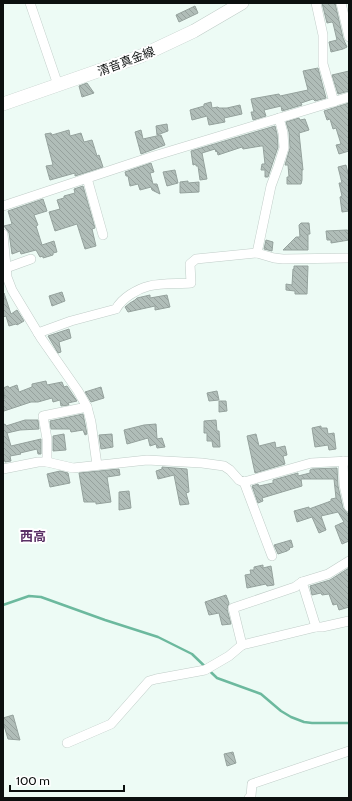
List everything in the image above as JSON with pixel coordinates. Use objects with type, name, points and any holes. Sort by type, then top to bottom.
[{"type":"main road","name":"清音真金線","points":[[3,104],[58,86],[159,48],[194,31],[242,3]]},
{"type":"street","points":[[30,3],[58,86]]},
{"type":"street","points":[[316,3],[323,34],[323,64],[334,102]]},
{"type":"street","points":[[341,3],[349,37]]},
{"type":"street","points":[[3,206],[154,156],[349,97]]},
{"type":"street","points":[[257,253],[271,186],[284,148],[283,133],[279,118]]},
{"type":"street","points":[[87,178],[103,235]]},
{"type":"street","points":[[3,234],[5,274],[12,290],[38,333],[78,390],[87,407],[98,466]]},
{"type":"street","points":[[38,333],[70,321],[116,309],[119,302],[150,286],[191,284],[190,264],[196,259],[257,253],[283,259],[349,258]]},
{"type":"street","points":[[5,274],[31,259]]},
{"type":"street","points":[[47,462],[47,439],[43,416],[87,407]]},
{"type":"street","points":[[3,469],[38,462],[47,462],[73,468],[147,460],[216,464],[224,466],[239,480],[244,482],[311,463],[346,461],[344,485],[349,507]]},
{"type":"street","points":[[244,482],[272,556]]},
{"type":"street","points":[[242,645],[233,608],[295,587],[302,582],[328,574],[349,561]]},
{"type":"street","points":[[302,582],[316,627]]},
{"type":"street","points":[[67,743],[111,724],[149,681],[205,670],[229,656],[242,645],[316,627],[349,621]]},
{"type":"street","points":[[249,798],[251,796],[252,784],[349,751]]},
{"type":"building","points":[[322,3],[335,3],[343,38],[347,47],[331,52],[329,42],[337,40],[333,23],[327,23]]},
{"type":"building","points":[[195,6],[198,13],[179,22],[176,15]]},
{"type":"building","points":[[318,68],[326,98],[315,101],[313,99],[301,103],[302,105],[282,111],[281,106],[264,110],[266,116],[253,120],[251,112],[254,112],[251,99],[279,94],[280,96],[308,90],[303,71]]},
{"type":"building","points":[[349,71],[349,91],[338,94],[332,75]]},
{"type":"building","points":[[87,83],[94,93],[82,97],[79,86]]},
{"type":"building","points":[[211,102],[212,108],[227,108],[240,105],[242,114],[224,118],[225,122],[209,125],[207,116],[192,120],[190,110],[204,106],[204,104]]},
{"type":"building","points":[[349,103],[349,151],[339,154],[336,145],[341,144],[336,128],[333,129],[330,119],[327,120],[324,111]]},
{"type":"building","points":[[299,118],[300,120],[305,119],[309,130],[299,133],[303,170],[302,180],[301,184],[287,184],[287,177],[289,177],[288,165],[285,165],[290,148],[289,132],[286,122]]},
{"type":"building","points":[[167,124],[168,131],[157,135],[156,126]]},
{"type":"building","points":[[275,126],[278,147],[268,177],[265,177],[265,170],[261,170],[262,164],[265,164],[263,146],[261,146],[243,149],[242,147],[218,155],[215,149],[202,153],[207,179],[200,180],[198,166],[196,166],[196,164],[193,165],[191,151]]},
{"type":"building","points":[[69,130],[70,136],[81,133],[84,142],[92,140],[97,156],[99,155],[103,167],[75,176],[75,173],[50,180],[46,166],[53,165],[45,134],[51,133],[52,135]]},
{"type":"building","points":[[141,130],[143,139],[161,135],[165,145],[141,154],[135,132]]},
{"type":"building","points":[[151,163],[154,172],[150,173],[153,184],[157,184],[160,194],[152,190],[151,187],[140,190],[138,184],[130,186],[128,176],[126,176],[125,172]]},
{"type":"building","points":[[346,165],[349,177],[349,211],[342,212],[340,197],[342,196],[339,183],[342,183],[338,167]]},
{"type":"building","points":[[175,170],[178,183],[167,186],[163,172]]},
{"type":"building","points":[[188,181],[188,183],[199,182],[199,192],[180,193],[180,182]]},
{"type":"building","points":[[83,186],[95,228],[92,229],[96,246],[85,249],[77,224],[55,231],[49,212],[60,209],[57,200],[75,193],[74,189]]},
{"type":"building","points":[[43,199],[47,211],[34,215],[38,225],[36,226],[42,245],[54,241],[57,252],[43,258],[43,256],[40,257],[36,250],[21,254],[20,251],[12,254],[9,233],[4,226],[12,224],[8,211]]},
{"type":"building","points":[[301,223],[309,223],[310,234],[308,234],[308,250],[283,250],[296,237],[300,237],[299,225]]},
{"type":"building","points":[[326,231],[349,231],[349,240],[331,243],[331,240],[327,240]]},
{"type":"building","points":[[266,240],[273,242],[272,251],[264,249]]},
{"type":"building","points":[[294,266],[308,266],[307,294],[295,294],[295,291],[286,290],[286,284],[292,285]]},
{"type":"building","points":[[62,292],[65,301],[52,306],[49,296]]},
{"type":"building","points":[[4,293],[11,314],[17,310],[24,321],[17,325],[9,326],[6,316],[3,317]]},
{"type":"building","points":[[150,295],[150,298],[167,295],[170,307],[155,310],[155,306],[128,312],[125,307],[130,303],[137,298]]},
{"type":"building","points":[[69,329],[71,338],[59,342],[61,352],[58,353],[48,336]]},
{"type":"building","points":[[46,381],[47,385],[62,382],[64,387],[67,386],[77,401],[68,403],[69,405],[61,406],[60,400],[53,402],[52,398],[38,402],[31,402],[4,411],[3,398],[5,398],[3,388],[8,386],[9,388],[17,385],[19,392],[32,387],[32,384]]},
{"type":"building","points":[[101,387],[104,398],[91,402],[85,392]]},
{"type":"building","points":[[217,391],[219,400],[209,401],[207,393]]},
{"type":"building","points":[[219,401],[226,401],[227,411],[219,412]]},
{"type":"building","points":[[83,414],[87,434],[85,435],[83,430],[71,432],[70,429],[51,429],[50,421]]},
{"type":"building","points":[[25,420],[38,420],[39,429],[20,430],[7,433],[11,446],[41,439],[41,454],[38,454],[37,449],[10,456],[11,461],[5,462],[3,456],[3,425],[5,424],[6,426]]},
{"type":"building","points":[[216,420],[217,431],[219,431],[220,447],[213,447],[212,441],[207,441],[207,433],[204,433],[204,421]]},
{"type":"building","points":[[156,424],[157,439],[162,438],[165,447],[157,448],[156,444],[150,446],[148,438],[127,444],[124,430],[144,425]]},
{"type":"building","points":[[321,426],[321,428],[327,428],[328,434],[334,433],[336,449],[329,450],[328,445],[315,447],[312,428]]},
{"type":"building","points":[[64,434],[66,450],[53,451],[53,436]]},
{"type":"building","points":[[112,434],[113,447],[101,449],[99,435]]},
{"type":"building","points":[[256,434],[259,446],[275,442],[276,448],[285,446],[287,455],[283,456],[285,464],[255,473],[247,436]]},
{"type":"building","points":[[162,467],[187,469],[189,492],[186,493],[189,504],[180,505],[174,475],[158,479],[156,471],[162,469]]},
{"type":"building","points":[[337,468],[338,486],[343,508],[349,515],[349,541],[342,544],[335,526],[344,522],[338,512],[321,516],[326,530],[319,533],[312,517],[297,522],[294,511],[309,507],[309,509],[336,498],[334,479],[301,479],[302,486],[262,498],[263,501],[258,503],[252,486],[273,483],[273,480],[298,473],[298,476],[310,473],[310,470],[312,469]]},
{"type":"building","points":[[119,469],[120,475],[107,477],[111,502],[96,504],[96,502],[84,502],[79,473]]},
{"type":"building","points":[[60,471],[68,473],[70,483],[50,487],[47,474]]},
{"type":"building","points":[[129,491],[131,508],[119,510],[119,492]]},
{"type":"building","points":[[291,540],[293,547],[278,554],[274,545]]},
{"type":"building","points":[[263,565],[263,568],[271,566],[274,585],[267,586],[266,584],[247,588],[245,575],[251,574],[250,570],[254,570],[254,567]]},
{"type":"building","points":[[349,568],[349,607],[339,610],[337,604],[333,605],[329,594],[322,595],[321,593],[312,595],[310,586],[330,580]]},
{"type":"building","points":[[226,595],[229,603],[227,609],[231,624],[222,625],[219,613],[209,615],[205,602]]},
{"type":"building","points":[[13,715],[20,740],[8,739],[3,722],[3,718]]},
{"type":"building","points":[[233,752],[236,763],[227,766],[224,754]]},
{"type":"waterway","points":[[3,605],[29,596],[41,597],[158,637],[192,654],[217,678],[261,694],[281,711],[291,717],[304,722],[312,723],[349,723]]},
{"type":"district","name":"西高","points":[[33,536]]}]
